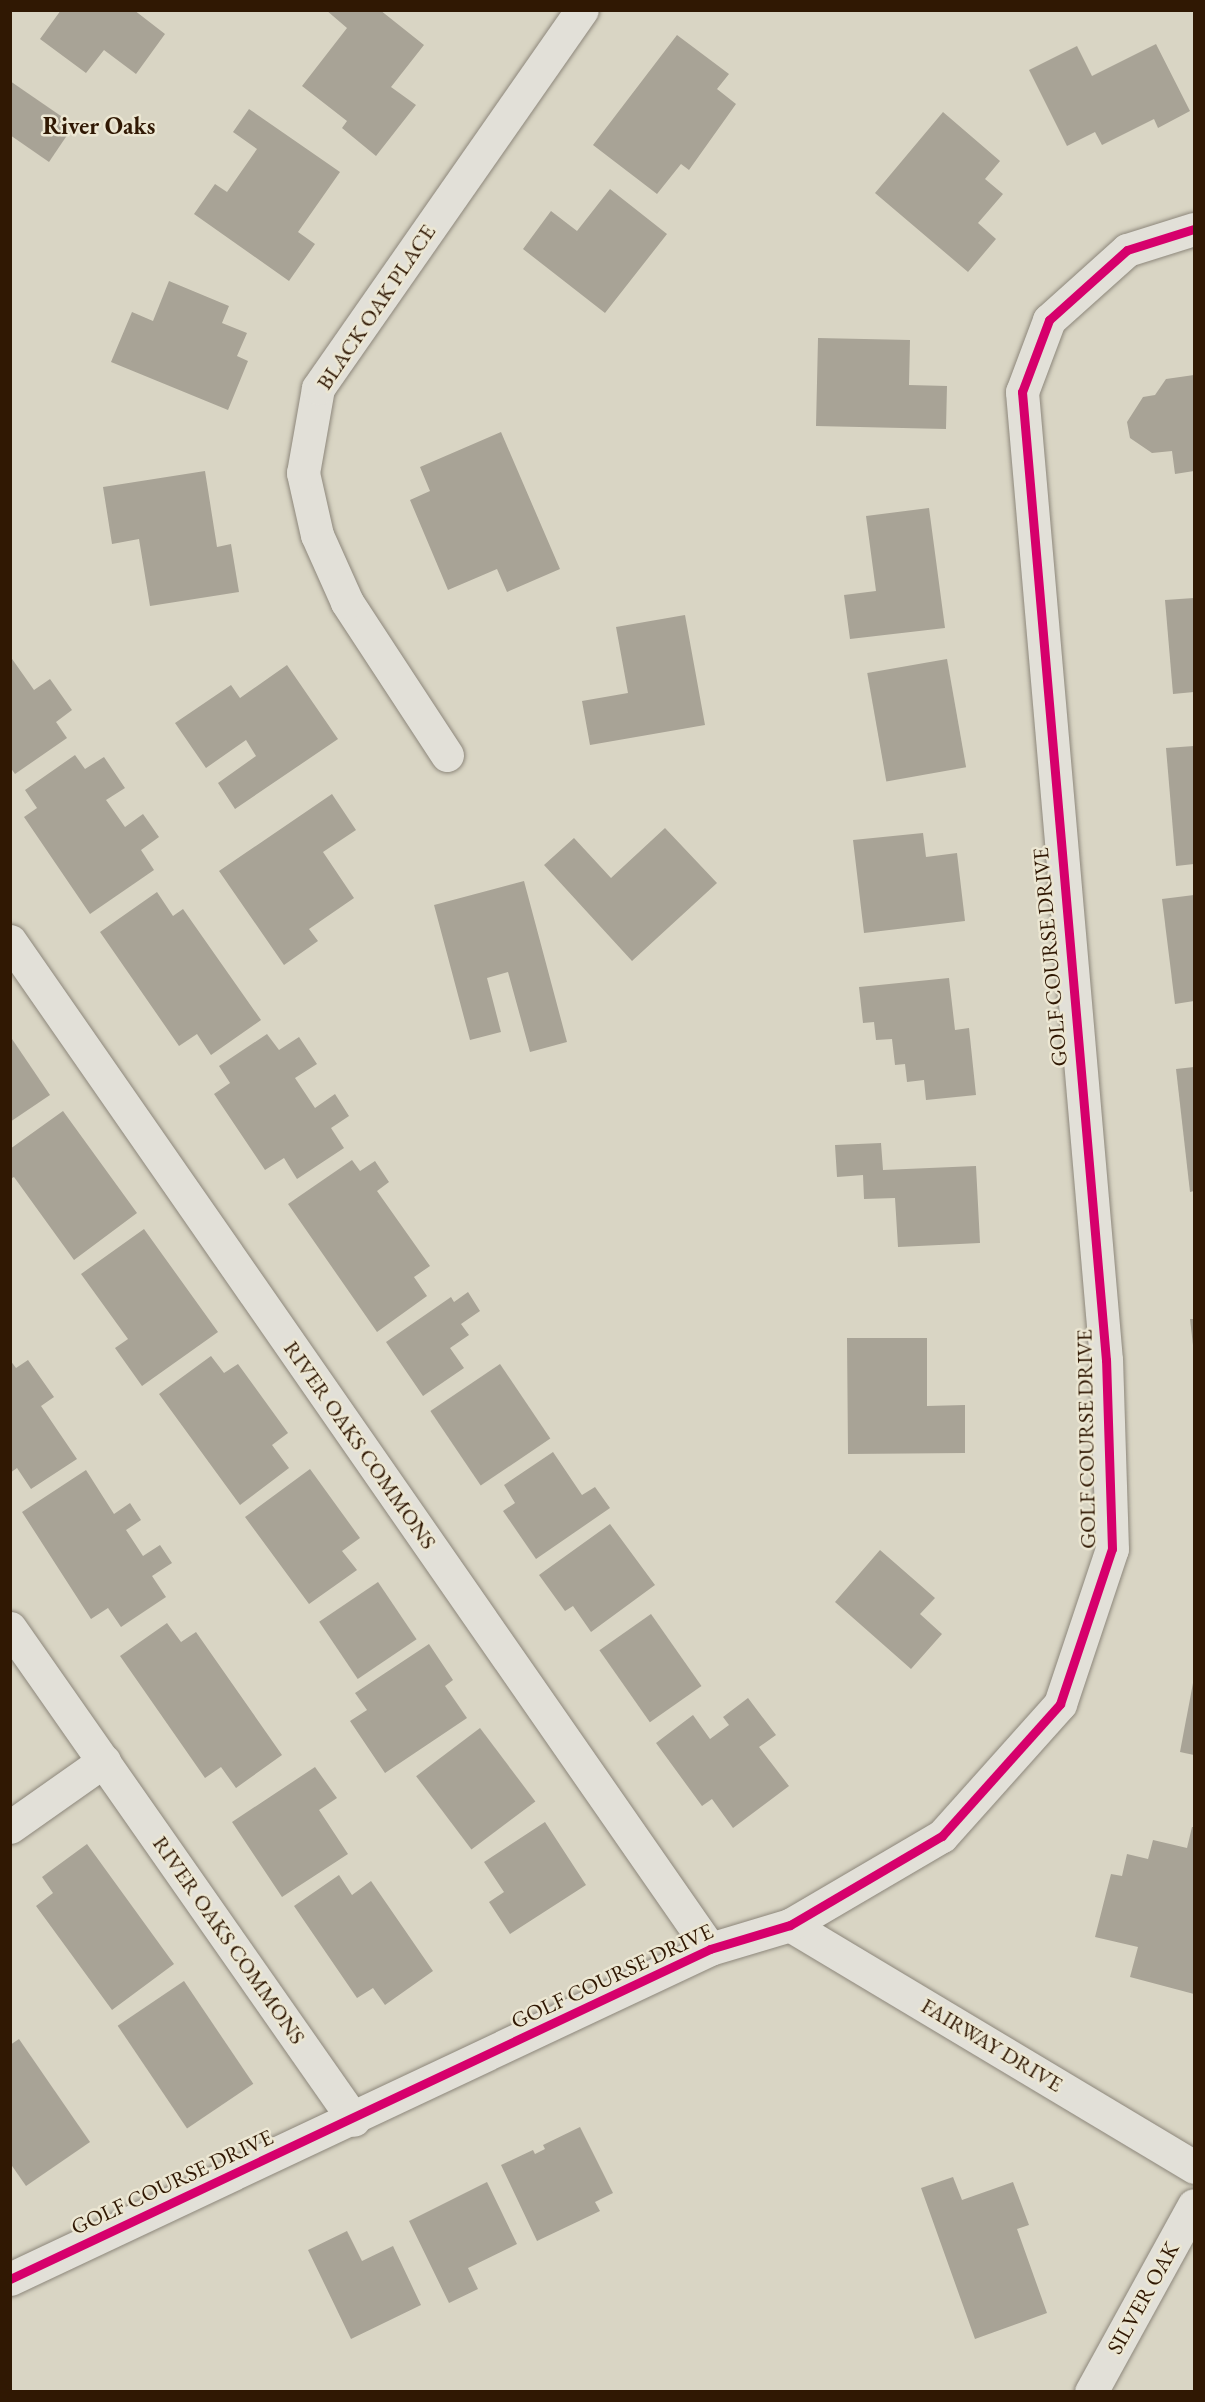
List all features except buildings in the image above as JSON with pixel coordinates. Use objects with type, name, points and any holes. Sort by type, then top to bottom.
[{"type":"street","name":"BLACK OAK PLACE","points":[[447,754],[347,602],[317,535],[303,473],[318,388],[582,10]]},
{"type":"street","name":"GOLF COURSE DRIVE","points":[[11,2277],[354,2120],[711,1949],[790,1925],[942,1836],[1060,1704],[1112,1549],[1107,1360],[1022,392],[1049,320],[1127,250],[1194,229]]},
{"type":"street","name":"RIVER OAKS COMMONS","points":[[10,941],[711,1949]]},
{"type":"street","name":"RIVER OAKS COMMONS","points":[[10,1628],[354,2120]]},
{"type":"street","points":[[10,1827],[104,1761]]},
{"type":"street","name":"FAIRWAY DRIVE","points":[[790,1925],[1194,2167]]},
{"type":"street","name":"SILVER OAK","points":[[1091,2391],[1194,2205]]},
{"type":"cycle path","points":[[10,2279],[710,1949],[790,1925],[942,1836],[1060,1704],[1112,1549],[1106,1360],[1022,392],[1049,320],[1127,250],[1194,229]]},
{"type":"district","name":"River Oaks","points":[[99,126]]}]
